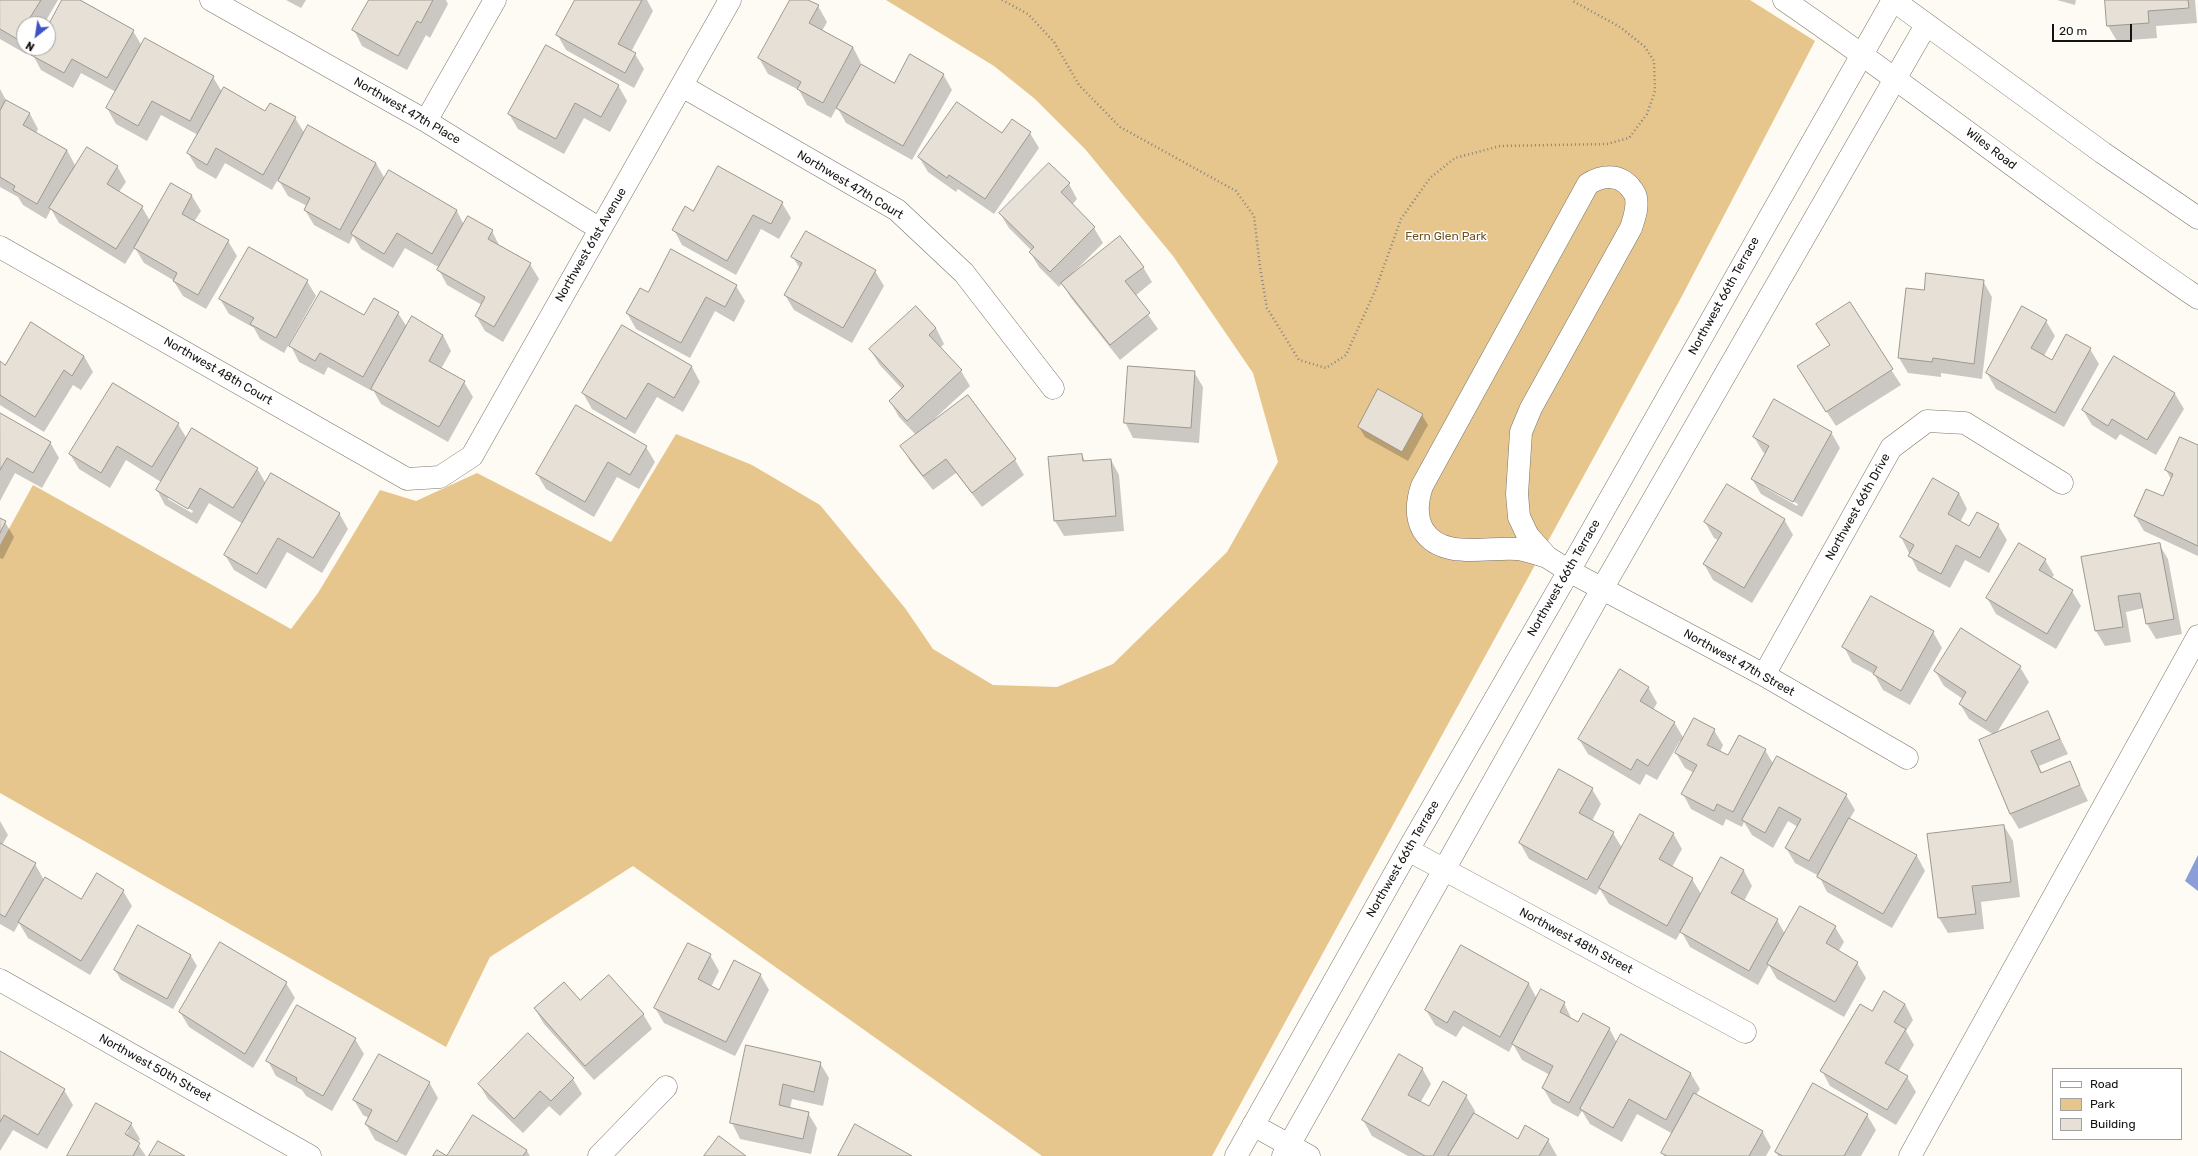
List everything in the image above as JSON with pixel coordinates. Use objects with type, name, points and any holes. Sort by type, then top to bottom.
[{"type":"street","name":"Northwest 47th Place","points":[[211,0],[426,121],[600,229]]},
{"type":"street","points":[[426,121],[495,0]]},
{"type":"street","name":"Northwest 61st Avenue","points":[[440,477],[472,456],[730,0]]},
{"type":"street","name":"Wiles Road","points":[[1784,0],[1896,78],[2118,243],[2198,298]]},
{"type":"street","points":[[1893,0],[2103,153],[2198,218]]},
{"type":"street","name":"Northwest 66th Terrace","points":[[1236,1156],[1408,850],[1569,571],[1893,0]]},
{"type":"street","points":[[1286,1151],[1602,589],[1926,24]]},
{"type":"street","name":"Northwest 47th Court","points":[[682,86],[897,210],[964,273],[1053,388]]},
{"type":"street","points":[[1599,177],[1613,177],[1626,182],[1636,195],[1636,211],[1631,228],[1531,408],[1521,432],[1517,494],[1519,517],[1528,536],[1547,557],[1518,550],[1478,550],[1443,546],[1428,537],[1421,526],[1417,512],[1418,498],[1422,486],[1588,184],[1599,177]]},
{"type":"street","name":"Northwest 48th Court","points":[[0,247],[407,478],[440,477]]},
{"type":"street","name":"Northwest 66th Drive","points":[[1764,675],[1891,448],[1927,421],[1965,423],[2062,483]]},
{"type":"street","name":"Northwest 47th Street","points":[[1547,557],[1602,589],[1764,675],[1907,758]]},
{"type":"street","points":[[1910,1156],[2198,636]]},
{"type":"street","name":"Northwest 48th Street","points":[[1408,850],[1745,1032]]},
{"type":"street","name":"Northwest 50th Street","points":[[0,980],[310,1156]]},
{"type":"street","points":[[599,1156],[666,1087]]},
{"type":"street","points":[[1253,1125],[1286,1151],[1309,1156]]},
{"type":"path","points":[[1002,0],[1028,14],[1054,42],[1079,85],[1120,127],[1236,191],[1254,216],[1267,308],[1299,360],[1326,368],[1346,355],[1375,291],[1401,219],[1430,178],[1455,158],[1500,146],[1607,144],[1629,138],[1647,114],[1655,91],[1654,61],[1645,47],[1620,27],[1571,0]]},
{"type":"green space","name":"Fern Glen Park","points":[[886,0],[1750,0],[1815,41],[1682,296],[1212,1156],[1042,1156],[633,866],[490,957],[446,1047],[0,793],[0,545],[33,485],[291,629],[318,593],[380,490],[416,501],[477,473],[611,542],[676,434],[752,465],[820,505],[905,608],[933,649],[993,685],[1057,687],[1113,664],[1227,552],[1278,462],[1253,373],[1173,256],[1085,149],[1035,99],[994,66]]},
{"type":"water","points":[[2198,855],[2198,891],[2185,881]]},
{"type":"building","points":[[0,0],[41,0],[31,16],[16,16],[16,38],[0,29]]},
{"type":"building","points":[[62,0],[80,0],[134,30],[107,78],[72,59],[64,73],[33,56],[56,56],[56,16],[53,16]]},
{"type":"building","points":[[369,0],[433,0],[421,23],[417,21],[398,56],[352,30]]},
{"type":"building","points":[[575,0],[642,0],[618,44],[636,53],[625,73],[556,35]]},
{"type":"building","points":[[790,0],[808,0],[819,5],[809,23],[853,47],[823,103],[797,89],[801,82],[758,58]]},
{"type":"building","points":[[2105,0],[2188,0],[2189,8],[2148,11],[2149,23],[2107,26]]},
{"type":"building","points":[[145,38],[214,76],[190,121],[152,101],[138,126],[106,108]]},
{"type":"building","points":[[546,45],[619,85],[601,117],[575,103],[556,139],[508,114]]},
{"type":"building","points":[[910,54],[944,74],[903,146],[836,108],[861,64],[894,83]]},
{"type":"building","points":[[224,87],[265,111],[270,103],[296,117],[263,175],[216,148],[207,165],[187,153]]},
{"type":"building","points":[[6,100],[30,113],[23,125],[67,150],[37,204],[13,190],[15,186],[0,177],[0,111]]},
{"type":"building","points":[[957,102],[1002,133],[1012,119],[1031,132],[985,199],[949,175],[947,178],[918,157]]},
{"type":"building","points":[[308,125],[376,163],[340,230],[304,210],[310,198],[278,181]]},
{"type":"building","points":[[87,147],[118,166],[107,184],[143,206],[116,249],[49,208]]},
{"type":"building","points":[[1049,163],[1070,183],[1061,192],[1095,227],[1050,272],[1029,252],[1034,247],[999,213]]},
{"type":"building","points":[[718,166],[783,202],[771,224],[753,215],[727,261],[672,230],[685,206],[693,211]]},
{"type":"building","points":[[389,170],[457,210],[432,254],[397,233],[384,254],[351,234]]},
{"type":"building","points":[[171,183],[192,195],[182,214],[229,240],[198,295],[173,281],[177,273],[134,248]]},
{"type":"building","points":[[468,216],[493,230],[488,239],[531,263],[494,327],[475,316],[485,297],[437,270]]},
{"type":"building","points":[[806,231],[876,270],[843,328],[784,295],[802,263],[791,257]]},
{"type":"building","points":[[1120,236],[1144,267],[1125,281],[1150,313],[1110,345],[1061,283]]},
{"type":"building","points":[[249,247],[308,280],[276,338],[250,324],[254,318],[219,299]]},
{"type":"building","points":[[671,249],[737,285],[725,307],[706,297],[681,343],[626,313],[640,288],[648,292]]},
{"type":"building","points":[[1926,273],[1984,280],[1974,364],[1933,358],[1932,362],[1898,358],[1906,288],[1924,290]]},
{"type":"building","points":[[321,291],[364,315],[374,298],[399,312],[363,377],[320,353],[315,361],[289,346]]},
{"type":"building","points":[[1850,302],[1893,369],[1826,412],[1797,366],[1830,345],[1816,324]]},
{"type":"building","points":[[916,306],[936,328],[929,335],[962,370],[907,421],[889,401],[904,386],[869,349]]},
{"type":"building","points":[[2022,306],[2047,320],[2031,348],[2052,360],[2066,334],[2091,348],[2055,413],[1986,373]]},
{"type":"building","points":[[412,316],[443,335],[429,361],[465,381],[439,427],[371,389]]},
{"type":"building","points":[[31,322],[84,356],[72,376],[64,370],[35,417],[0,395],[0,361],[5,365]]},
{"type":"building","points":[[622,325],[692,366],[674,398],[648,383],[626,419],[582,393]]},
{"type":"building","points":[[2114,356],[2175,393],[2147,440],[2112,419],[2108,426],[2082,410]]},
{"type":"building","points":[[1128,366],[1195,371],[1191,428],[1124,423]]},
{"type":"building","points":[[113,383],[179,423],[152,467],[117,446],[101,473],[69,454]]},
{"type":"building","points":[[1378,389],[1423,414],[1402,452],[1358,427]]},
{"type":"building","points":[[968,395],[1016,459],[972,493],[946,459],[923,476],[900,446]]},
{"type":"building","points":[[1774,399],[1832,432],[1793,502],[1751,479],[1769,446],[1753,437]]},
{"type":"building","points":[[576,405],[647,446],[630,475],[608,462],[585,502],[536,474]]},
{"type":"building","points":[[0,413],[51,442],[33,473],[7,458],[0,470]]},
{"type":"building","points":[[192,428],[258,468],[233,508],[200,488],[188,509],[156,490]]},
{"type":"building","points":[[2180,437],[2198,445],[2198,546],[2134,516],[2146,489],[2163,496],[2173,474],[2165,470]]},
{"type":"building","points":[[1082,454],[1083,461],[1111,459],[1116,516],[1054,521],[1048,457]]},
{"type":"building","points":[[271,473],[340,513],[313,558],[278,538],[257,574],[224,555]]},
{"type":"building","points":[[1933,478],[1959,493],[1948,514],[1969,526],[1977,512],[1999,524],[1980,558],[1956,545],[1941,574],[1908,556],[1914,545],[1900,537]]},
{"type":"building","points":[[1727,484],[1785,519],[1744,588],[1703,564],[1722,533],[1704,522]]},
{"type":"building","points":[[0,518],[6,521],[0,533]]},
{"type":"building","points":[[2019,543],[2046,559],[2039,570],[2073,590],[2047,634],[1986,598]]},
{"type":"building","points":[[2160,543],[2174,619],[2146,624],[2140,593],[2118,596],[2123,627],[2095,631],[2081,557]]},
{"type":"building","points":[[1871,596],[1934,631],[1901,691],[1873,674],[1877,667],[1842,647]]},
{"type":"building","points":[[1961,628],[2021,666],[1986,721],[1959,704],[1966,692],[1934,671]]},
{"type":"building","points":[[1620,669],[1649,687],[1640,701],[1675,722],[1648,766],[1637,759],[1631,770],[1578,739]]},
{"type":"building","points":[[2048,711],[2060,739],[2031,751],[2041,773],[2070,761],[2080,785],[2010,814],[1979,740]]},
{"type":"building","points":[[1694,718],[1715,729],[1707,745],[1728,755],[1739,735],[1766,749],[1733,812],[1717,804],[1714,811],[1681,794],[1697,765],[1675,753]]},
{"type":"building","points":[[1777,756],[1847,794],[1809,861],[1785,848],[1801,819],[1779,807],[1765,833],[1742,820]]},
{"type":"building","points":[[1559,769],[1593,788],[1579,813],[1614,832],[1587,880],[1519,843]]},
{"type":"building","points":[[1640,814],[1674,833],[1659,859],[1693,878],[1667,926],[1599,888]]},
{"type":"building","points":[[1849,818],[1917,855],[1883,914],[1817,877]]},
{"type":"building","points":[[2004,825],[2011,882],[1972,886],[1976,914],[1938,918],[1927,834]]},
{"type":"building","points":[[0,843],[36,863],[5,917],[0,914]]},
{"type":"building","points":[[1721,857],[1744,870],[1731,893],[1778,919],[1749,971],[1680,932]]},
{"type":"building","points":[[97,873],[124,890],[81,961],[18,922],[45,877],[81,899]]},
{"type":"building","points":[[1800,906],[1836,926],[1826,943],[1858,962],[1835,1002],[1767,964]]},
{"type":"building","points":[[138,925],[191,955],[167,999],[114,970]]},
{"type":"building","points":[[220,942],[287,982],[245,1054],[179,1012]]},
{"type":"building","points":[[688,943],[711,954],[698,979],[719,990],[734,960],[761,974],[726,1042],[654,1008]]},
{"type":"building","points":[[1461,945],[1529,983],[1500,1037],[1454,1011],[1447,1023],[1425,1010]]},
{"type":"building","points":[[609,975],[644,1014],[585,1066],[534,1008],[564,982],[580,1000]]},
{"type":"building","points":[[1541,989],[1565,1002],[1560,1012],[1578,1022],[1583,1013],[1610,1028],[1569,1103],[1542,1088],[1553,1066],[1512,1044]]},
{"type":"building","points":[[1884,991],[1905,1004],[1894,1022],[1906,1029],[1885,1063],[1908,1076],[1887,1110],[1820,1071],[1860,1004],[1872,1011]]},
{"type":"building","points":[[297,1005],[356,1038],[323,1096],[296,1081],[297,1078],[266,1061]]},
{"type":"building","points":[[528,1033],[574,1078],[551,1101],[540,1091],[514,1119],[478,1084]]},
{"type":"building","points":[[1621,1034],[1691,1073],[1666,1120],[1629,1099],[1613,1128],[1580,1109]]},
{"type":"building","points":[[746,1045],[821,1062],[814,1092],[783,1084],[779,1105],[809,1112],[803,1139],[730,1123]]},
{"type":"building","points":[[0,1051],[65,1089],[38,1135],[4,1115],[0,1122]]},
{"type":"building","points":[[379,1054],[430,1082],[397,1142],[365,1124],[372,1110],[353,1100]]},
{"type":"building","points":[[1399,1054],[1423,1068],[1408,1095],[1429,1106],[1443,1081],[1467,1095],[1433,1156],[1425,1156],[1362,1120]]},
{"type":"building","points":[[1813,1083],[1868,1114],[1844,1156],[1783,1156],[1775,1152]]},
{"type":"building","points":[[1694,1093],[1763,1131],[1749,1156],[1667,1156],[1661,1153]]},
{"type":"building","points":[[96,1103],[132,1123],[125,1134],[140,1143],[133,1156],[67,1156]]},
{"type":"building","points":[[1474,1113],[1518,1139],[1525,1125],[1549,1139],[1539,1156],[1448,1156]]},
{"type":"building","points":[[473,1115],[527,1150],[523,1156],[447,1156]]},
{"type":"building","points":[[855,1124],[912,1156],[838,1156]]},
{"type":"building","points":[[719,1136],[746,1156],[704,1156]]},
{"type":"building","points":[[158,1141],[185,1156],[149,1156]]},
{"type":"building","points":[[437,1150],[447,1156],[433,1156]]}]
